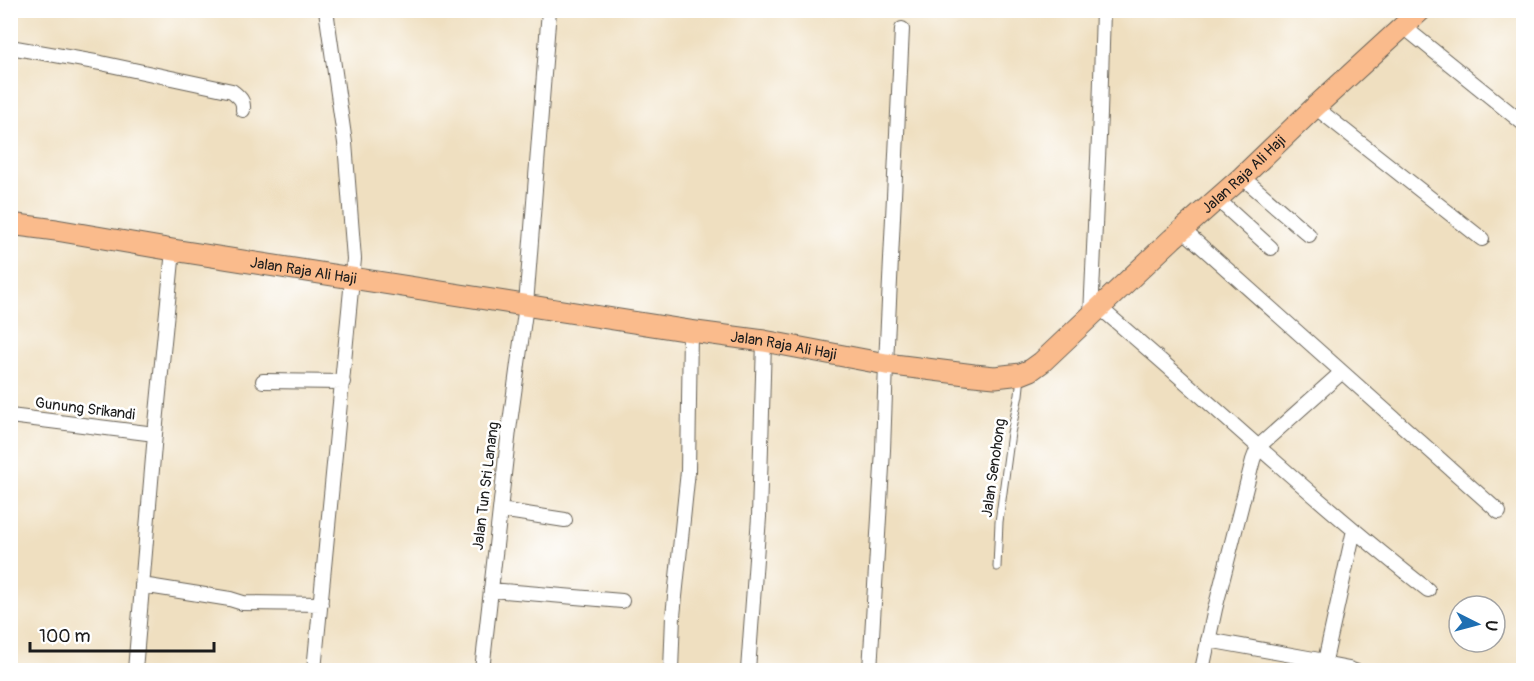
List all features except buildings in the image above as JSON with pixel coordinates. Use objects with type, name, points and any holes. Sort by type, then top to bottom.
[{"type":"main road","name":"Jalan Raja Ali Haji","points":[[10,224],[690,331],[764,340],[886,364],[995,377],[1021,374],[1041,362],[1421,10]]},
{"type":"street","points":[[314,670],[343,382],[362,280],[354,259],[345,143],[326,10]]},
{"type":"street","name":"Jalan Tun Sri Lanang","points":[[482,670],[526,305],[549,10]]},
{"type":"street","points":[[1102,10],[1095,311],[1147,348],[1354,530],[1428,590]]},
{"type":"street","points":[[1404,27],[1524,124]]},
{"type":"street","points":[[870,670],[883,450],[902,29]]},
{"type":"street","points":[[10,47],[101,63],[231,91],[243,103],[243,110]]},
{"type":"street","points":[[1315,107],[1482,239]]},
{"type":"street","points":[[1242,177],[1309,235]]},
{"type":"street","points":[[1217,199],[1271,248]]},
{"type":"street","points":[[1183,230],[1499,512]]},
{"type":"street","points":[[135,670],[173,250]]},
{"type":"street","points":[[671,670],[673,616],[688,471],[690,331]]},
{"type":"street","points":[[748,670],[759,517],[764,340]]},
{"type":"street","points":[[1202,670],[1250,471],[1258,447],[1342,372]]},
{"type":"street","points":[[263,381],[343,382]]},
{"type":"street","name":"Gunung Srikandi","points":[[10,416],[155,434]]},
{"type":"street","points":[[500,510],[565,520]]},
{"type":"street","points":[[1208,640],[1324,666],[1354,530]]},
{"type":"street","points":[[142,585],[230,598],[243,603],[321,604]]},
{"type":"street","points":[[491,590],[622,601]]},
{"type":"lane","name":"Jalan Senohong","points":[[997,567],[1000,512],[1021,374]]},
{"type":"lane","points":[[1324,666],[1351,666],[1362,670]]}]
